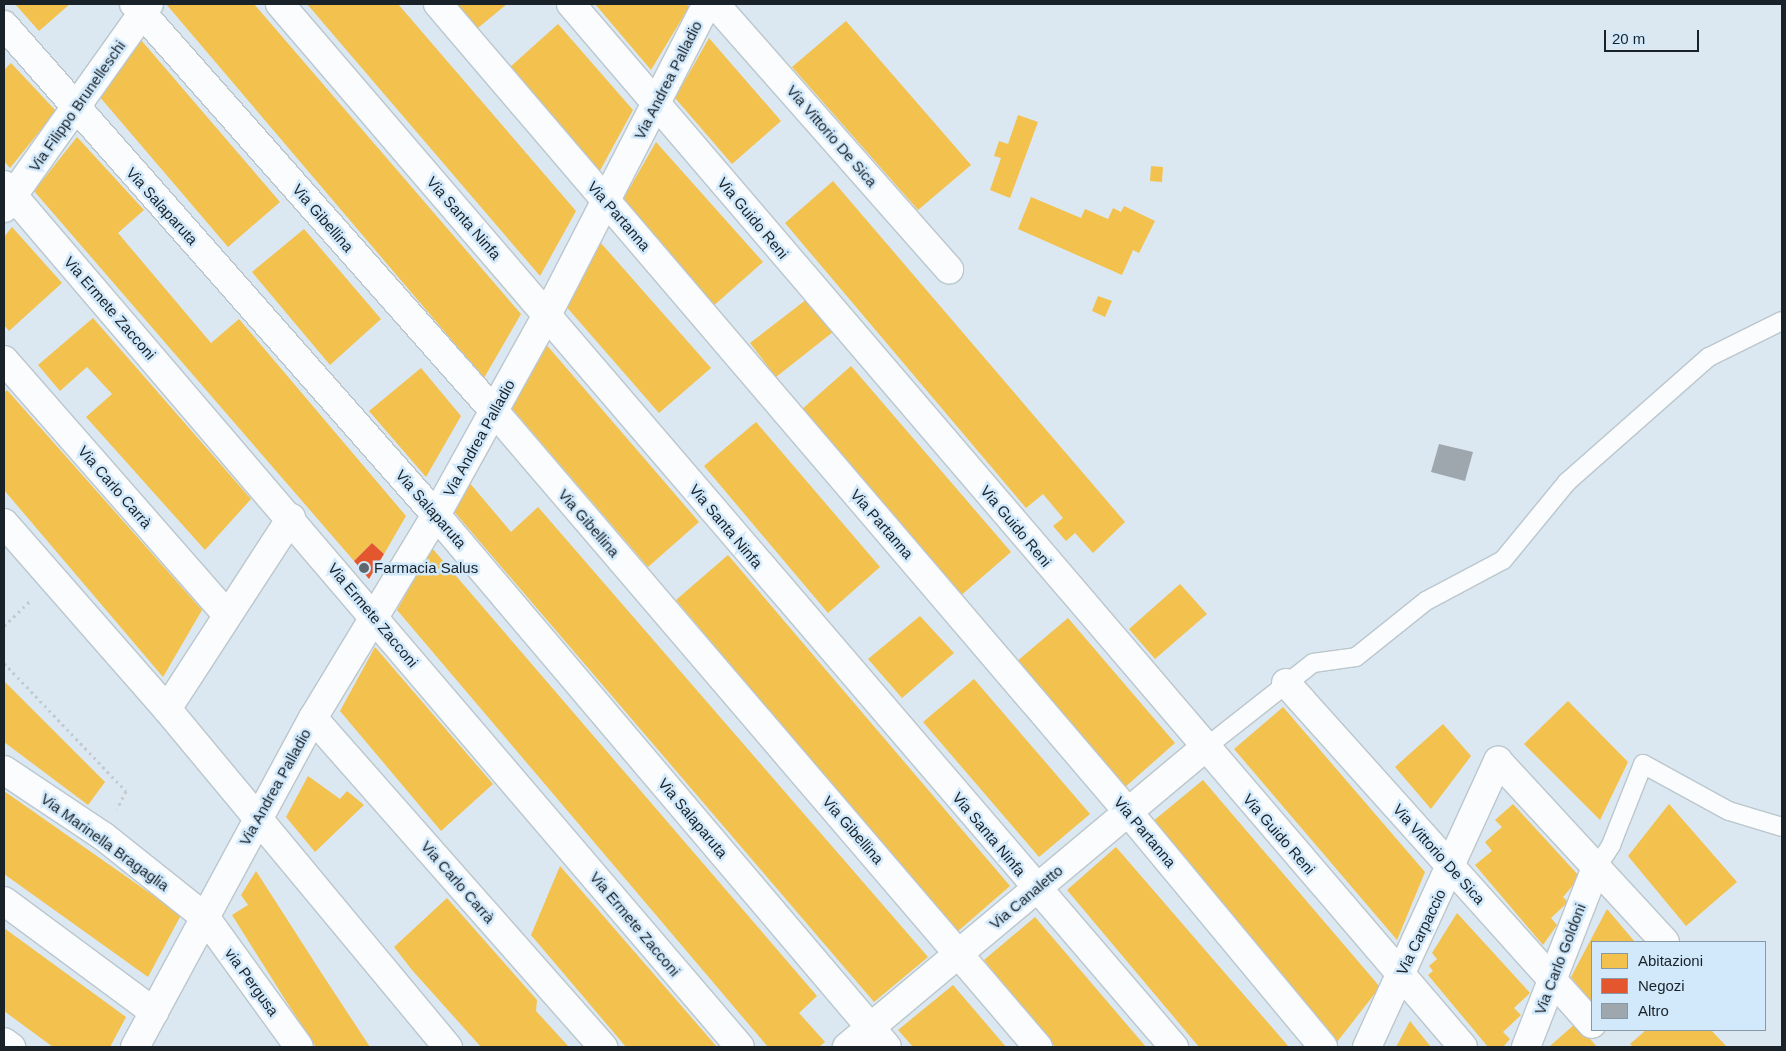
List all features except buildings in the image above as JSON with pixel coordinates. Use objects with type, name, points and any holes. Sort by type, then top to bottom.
[{"type":"street","name":"Via Santa Ninfa","points":[[280,4],[1035,888],[1174,1047]]},
{"type":"street","name":"Via Partanna","points":[[438,4],[1129,813],[1323,1047]]},
{"type":"street","name":"Via Guido Reni","points":[[571,4],[1205,748],[1463,1047]]},
{"type":"street","name":"Via Andrea Palladio","points":[[135,1047],[257,818],[313,718],[372,616],[436,515],[547,316],[707,4]]},
{"type":"street","name":"Via Vittorio De Sica","points":[[715,4],[949,269]]},
{"type":"street","name":"Via Filippo Brunelleschi","points":[[7,196],[76,108],[142,7]]},
{"type":"street","name":"Via Gibellina","points":[[142,7],[494,411],[1038,1047]]},
{"type":"street","name":"Via Salaparuta","points":[[4,25],[436,515],[879,1038]]},
{"type":"street","name":"Via Ermete Zacconi","points":[[7,196],[291,518],[372,616],[740,1047]]},
{"type":"street","name":"Via Carlo Carrà","points":[[4,360],[226,614]]},
{"type":"street","points":[[167,709],[226,614],[291,518]]},
{"type":"street","points":[[4,523],[167,709],[448,1047]]},
{"type":"street","name":"Via Vittorio De Sica","points":[[1286,684],[1591,1023]]},
{"type":"street","name":"Via Carlo Carrà","points":[[313,718],[603,1047]]},
{"type":"street","name":"Via Canaletto","points":[[847,1047],[879,1038],[959,954],[1035,888],[1129,813],[1205,748]]},
{"type":"street","name":"Via Carpaccio","points":[[1367,1047],[1400,974],[1452,868],[1498,761],[1594,870]]},
{"type":"street","name":"Via Marinella Bragaglia","points":[[4,770],[103,836],[205,917]]},
{"type":"street","points":[[1594,870],[1664,941]]},
{"type":"street","name":"Via Carlo Goldoni","points":[[1526,1047],[1594,870]]},
{"type":"street","points":[[4,902],[154,1012]]},
{"type":"street","name":"via Pergusa","points":[[205,917],[299,1047]]},
{"type":"street","points":[[4,1042],[11,1047]]},
{"type":"lane","points":[[1205,748],[1313,663],[1356,657],[1426,602],[1503,560],[1567,482],[1709,357],[1782,321]]},
{"type":"lane","points":[[1594,870],[1611,845],[1643,764],[1729,811],[1782,827]]},
{"type":"path","points":[[4,626],[54,579]]},
{"type":"path","points":[[4,663],[126,791],[103,836]]},
{"type":"place","name":"Farmacia Salus","points":[[364,568]]}]
